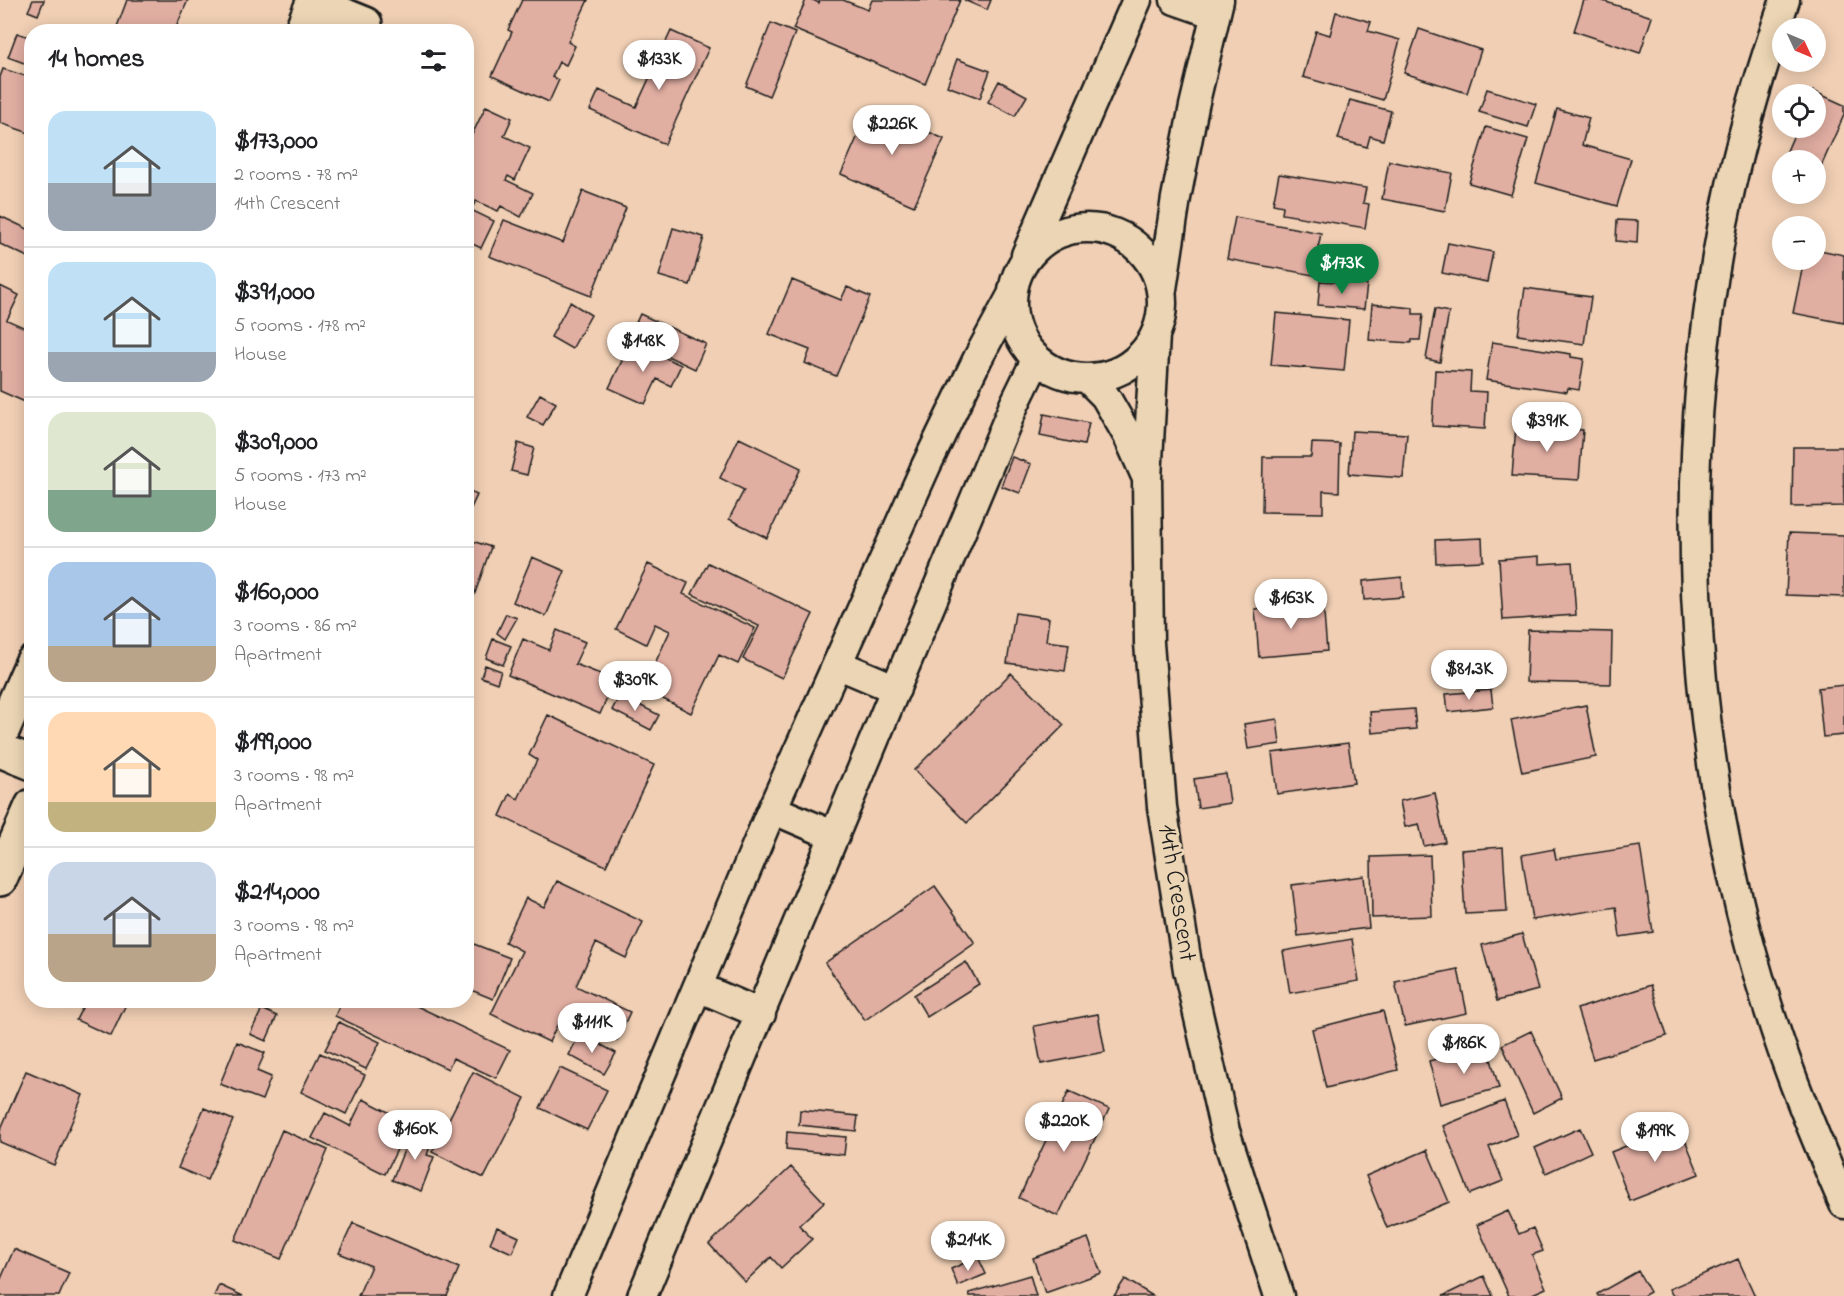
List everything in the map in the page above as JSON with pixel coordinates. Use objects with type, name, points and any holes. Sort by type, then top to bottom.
[{"type":"street","points":[[1137,0],[1015,277],[1011,297],[1012,320],[1021,342],[1036,360],[1060,374],[1088,379],[1115,373],[1138,358],[1155,335],[1162,314],[1162,291],[1178,187],[1217,7],[1175,0]]},
{"type":"street","points":[[1785,0],[1761,71],[1731,185],[1710,301],[1698,419],[1694,538],[1699,644],[1713,774],[1736,891],[1767,1006],[1807,1118],[1844,1204]]},
{"type":"street","points":[[309,12],[368,19]]},
{"type":"street","points":[[1024,259],[1038,244],[1058,233],[1080,227],[1103,228],[1124,236],[1142,250],[1155,269],[1162,291]]},
{"type":"street","points":[[574,1294],[772,809],[926,466],[978,358],[1011,297]]},
{"type":"street","name":"14th Crescent","points":[[1155,335],[1147,478],[1149,643],[1161,796],[1188,970],[1226,1131],[1278,1296]]},
{"type":"street","points":[[642,1296],[1014,405],[1036,360]]},
{"type":"street","name":"14th Crescent","points":[[1088,379],[1105,396],[1128,436],[1147,478]]},
{"type":"street","points":[[837,664],[896,689]]},
{"type":"street","points":[[0,736],[24,681]]},
{"type":"street","points":[[0,750],[24,760]]},
{"type":"street","points":[[772,809],[835,836]]},
{"type":"street","points":[[0,879],[24,824]]},
{"type":"street","points":[[698,987],[761,1014]]},
{"type":"building","points":[[33,0],[44,0],[38,15],[28,11]]},
{"type":"building","points":[[127,0],[188,0],[178,24],[118,24]]},
{"type":"building","points":[[522,0],[588,0],[568,42],[575,46],[566,65],[559,62],[552,77],[559,80],[549,102],[492,76],[512,32],[508,30]]},
{"type":"building","points":[[806,0],[819,3],[820,0],[843,0],[868,10],[872,0],[960,0],[925,84],[793,29]]},
{"type":"building","points":[[964,0],[991,0],[987,10]]},
{"type":"building","points":[[1584,0],[1600,0],[1652,17],[1640,53],[1574,31]]},
{"type":"building","points":[[1336,12],[1371,22],[1368,31],[1400,40],[1383,100],[1303,77],[1316,31],[1330,35]]},
{"type":"building","points":[[771,23],[795,33],[769,96],[746,86]]},
{"type":"building","points":[[1419,29],[1481,50],[1467,93],[1404,73]]},
{"type":"building","points":[[671,31],[709,48],[665,144],[590,110],[599,90],[636,107]]},
{"type":"building","points":[[17,33],[24,35],[24,63],[8,57]]},
{"type":"building","points":[[957,59],[990,71],[980,98],[947,86]]},
{"type":"building","points":[[3,69],[24,76],[24,131],[0,123],[0,77]]},
{"type":"building","points":[[999,81],[1027,96],[1015,116],[988,102]]},
{"type":"building","points":[[1487,89],[1536,104],[1528,127],[1479,112]]},
{"type":"building","points":[[1826,97],[1844,105],[1844,115],[1826,155],[1826,150],[1787,150],[1793,138],[1826,138]]},
{"type":"building","points":[[1350,100],[1391,111],[1383,140],[1370,136],[1367,147],[1338,139]]},
{"type":"building","points":[[486,106],[512,118],[504,136],[530,148],[515,180],[508,176],[506,180],[533,193],[521,217],[501,206],[498,211],[476,201],[474,205],[474,131]]},
{"type":"building","points":[[871,106],[944,139],[914,206],[841,174]]},
{"type":"building","points":[[1557,109],[1589,118],[1582,145],[1631,159],[1617,206],[1536,183]]},
{"type":"building","points":[[1486,127],[1528,139],[1511,195],[1469,183]]},
{"type":"building","points":[[1389,161],[1452,173],[1445,211],[1382,199]]},
{"type":"building","points":[[1279,174],[1366,188],[1363,203],[1369,204],[1365,228],[1282,214],[1283,206],[1273,204]]},
{"type":"building","points":[[583,191],[626,208],[591,296],[489,256],[504,220],[563,243]]},
{"type":"building","points":[[474,211],[494,221],[481,248],[474,245]]},
{"type":"building","points":[[0,216],[24,227],[24,255],[0,244]]},
{"type":"building","points":[[1235,217],[1321,233],[1313,275],[1227,259]]},
{"type":"building","points":[[1617,220],[1638,221],[1637,243],[1616,241]]},
{"type":"building","points":[[673,228],[704,237],[690,285],[659,276]]},
{"type":"building","points":[[1448,243],[1493,252],[1487,282],[1442,273]]},
{"type":"building","points":[[1826,251],[1844,255],[1844,323],[1793,313],[1802,270],[1826,270]]},
{"type":"building","points":[[792,280],[841,300],[847,287],[870,297],[836,376],[805,363],[810,350],[769,334]]},
{"type":"building","points":[[1320,281],[1367,284],[1364,309],[1318,305]]},
{"type":"building","points":[[0,286],[19,295],[7,320],[24,327],[24,402],[0,391]]},
{"type":"building","points":[[1525,288],[1591,297],[1584,344],[1518,335]]},
{"type":"building","points":[[570,302],[591,315],[572,349],[551,337]]},
{"type":"building","points":[[1372,304],[1413,308],[1413,314],[1423,314],[1420,340],[1412,340],[1411,343],[1369,340]]},
{"type":"building","points":[[1435,309],[1449,312],[1440,362],[1426,359]]},
{"type":"building","points":[[1276,313],[1349,320],[1344,371],[1271,365]]},
{"type":"building","points":[[640,314],[706,344],[695,369],[629,338]]},
{"type":"building","points":[[631,342],[681,365],[671,386],[657,379],[645,404],[609,388]]},
{"type":"building","points":[[1492,342],[1571,354],[1571,357],[1584,359],[1579,390],[1568,388],[1567,392],[1486,380]]},
{"type":"building","points":[[1435,370],[1471,372],[1470,391],[1487,392],[1485,429],[1432,426]]},
{"type":"building","points":[[540,394],[556,403],[543,425],[527,417]]},
{"type":"building","points":[[1044,414],[1089,423],[1084,445],[1040,436]]},
{"type":"building","points":[[1516,426],[1583,430],[1579,480],[1512,476]]},
{"type":"building","points":[[1352,431],[1407,434],[1403,478],[1349,474]]},
{"type":"building","points":[[739,438],[801,468],[767,538],[729,519],[744,490],[720,478]]},
{"type":"building","points":[[518,443],[534,448],[527,475],[511,471]]},
{"type":"building","points":[[1312,443],[1340,444],[1339,492],[1323,491],[1323,513],[1262,512],[1263,457],[1311,457]]},
{"type":"building","points":[[1793,447],[1843,447],[1844,506],[1792,507]]},
{"type":"building","points":[[1012,457],[1031,464],[1020,493],[1001,486]]},
{"type":"building","points":[[1789,533],[1844,535],[1844,597],[1786,595]]},
{"type":"building","points":[[1482,538],[1483,561],[1436,563],[1435,540]]},
{"type":"building","points":[[474,542],[491,547],[474,596]]},
{"type":"building","points":[[1539,556],[1539,564],[1572,562],[1576,615],[1503,620],[1499,559]]},
{"type":"building","points":[[532,557],[565,571],[546,616],[513,602]]},
{"type":"building","points":[[708,563],[813,614],[782,678],[743,659],[759,626],[692,594]]},
{"type":"building","points":[[648,564],[688,583],[683,594],[755,628],[738,664],[719,655],[691,713],[643,689],[670,631],[655,624],[646,644],[616,629]]},
{"type":"building","points":[[1402,577],[1403,597],[1364,600],[1363,581]]},
{"type":"building","points":[[1323,602],[1327,651],[1259,657],[1255,609]]},
{"type":"building","points":[[1015,613],[1049,618],[1046,641],[1069,644],[1065,671],[1007,663]]},
{"type":"building","points":[[506,614],[517,618],[505,639],[497,633]]},
{"type":"building","points":[[557,630],[585,642],[575,664],[615,680],[600,714],[508,675],[523,639],[549,650]]},
{"type":"building","points":[[1528,630],[1612,632],[1611,684],[1526,682]]},
{"type":"building","points":[[493,639],[511,646],[503,665],[486,658]]},
{"type":"building","points":[[485,665],[501,671],[497,683],[481,677]]},
{"type":"building","points":[[1011,673],[1064,725],[967,823],[914,770]]},
{"type":"building","points":[[1844,685],[1844,735],[1823,737],[1818,688]]},
{"type":"building","points":[[1491,690],[1493,707],[1448,712],[1446,694]]},
{"type":"building","points":[[620,695],[659,715],[651,730],[612,710]]},
{"type":"building","points":[[1586,705],[1596,757],[1522,772],[1511,720]]},
{"type":"building","points":[[1414,709],[1416,729],[1372,733],[1370,712]]},
{"type":"building","points":[[548,715],[654,765],[606,866],[500,816],[510,794],[518,799],[537,760],[529,755]]},
{"type":"building","points":[[1277,719],[1280,744],[1248,749],[1244,724]]},
{"type":"building","points":[[1348,743],[1354,783],[1277,794],[1272,753]]},
{"type":"building","points":[[1226,774],[1230,803],[1198,808],[1194,779]]},
{"type":"building","points":[[1435,793],[1445,842],[1424,846],[1419,824],[1405,827],[1400,801]]},
{"type":"building","points":[[1640,846],[1653,932],[1620,937],[1616,907],[1532,920],[1522,855],[1554,849],[1556,859]]},
{"type":"building","points":[[1503,847],[1507,912],[1465,914],[1461,850]]},
{"type":"building","points":[[1430,855],[1432,916],[1372,918],[1371,857]]},
{"type":"building","points":[[1364,876],[1369,928],[1298,936],[1292,885]]},
{"type":"building","points":[[557,881],[643,922],[626,958],[596,943],[576,986],[630,1012],[617,1040],[580,1023],[577,1028],[560,1019],[549,1042],[491,1014],[522,951],[505,942],[526,898],[544,907]]},
{"type":"building","points":[[935,886],[975,943],[865,1020],[825,963]]},
{"type":"building","points":[[1522,934],[1538,990],[1497,1001],[1482,945]]},
{"type":"building","points":[[1352,939],[1359,981],[1290,993],[1283,951]]},
{"type":"building","points":[[474,944],[510,958],[493,999],[474,991]]},
{"type":"building","points":[[966,962],[979,984],[927,1017],[914,995]]},
{"type":"building","points":[[1458,969],[1467,1013],[1405,1026],[1395,982]]},
{"type":"building","points":[[1651,985],[1667,1036],[1593,1059],[1577,1009]]},
{"type":"building","points":[[82,1008],[124,1008],[111,1036],[76,1020]]},
{"type":"building","points":[[338,1008],[421,1008],[510,1050],[496,1078],[453,1058],[448,1069],[335,1016]]},
{"type":"building","points":[[262,1009],[277,1016],[266,1041],[250,1034]]},
{"type":"building","points":[[1383,1011],[1398,1070],[1326,1088],[1312,1029]]},
{"type":"building","points":[[1098,1014],[1105,1052],[1041,1064],[1034,1026]]},
{"type":"building","points":[[339,1022],[380,1042],[366,1069],[325,1050]]},
{"type":"building","points":[[1531,1031],[1562,1098],[1533,1113],[1502,1045]]},
{"type":"building","points":[[580,1033],[616,1053],[604,1074],[569,1055]]},
{"type":"building","points":[[237,1042],[265,1053],[257,1071],[271,1077],[262,1100],[220,1084]]},
{"type":"building","points":[[1487,1045],[1499,1088],[1440,1104],[1429,1061]]},
{"type":"building","points":[[320,1053],[365,1075],[346,1114],[301,1092]]},
{"type":"building","points":[[560,1068],[607,1090],[587,1130],[540,1108]]},
{"type":"building","points":[[26,1071],[83,1095],[54,1165],[0,1142],[0,1131]]},
{"type":"building","points":[[473,1072],[525,1098],[484,1178],[432,1152]]},
{"type":"building","points":[[1069,1091],[1109,1109],[1058,1216],[1019,1198]]},
{"type":"building","points":[[363,1099],[410,1123],[385,1174],[312,1138],[325,1113],[350,1126]]},
{"type":"building","points":[[1504,1101],[1517,1135],[1489,1147],[1503,1181],[1470,1194],[1443,1126]]},
{"type":"building","points":[[204,1108],[233,1120],[207,1180],[178,1168]]},
{"type":"building","points":[[800,1110],[858,1116],[856,1131],[799,1125]]},
{"type":"building","points":[[1679,1125],[1699,1174],[1630,1201],[1611,1152]]},
{"type":"building","points":[[413,1128],[434,1136],[427,1155],[434,1157],[421,1191],[392,1180]]},
{"type":"building","points":[[1580,1128],[1591,1152],[1546,1173],[1535,1148]]},
{"type":"building","points":[[282,1130],[328,1150],[281,1259],[235,1240]]},
{"type":"building","points":[[787,1132],[846,1137],[844,1155],[786,1149]]},
{"type":"building","points":[[1427,1150],[1449,1202],[1387,1228],[1366,1176]]},
{"type":"building","points":[[791,1167],[824,1202],[799,1225],[812,1239],[781,1268],[771,1257],[745,1282],[709,1244]]},
{"type":"building","points":[[1508,1211],[1519,1234],[1533,1228],[1543,1251],[1532,1255],[1546,1288],[1528,1296],[1509,1296],[1477,1225]]},
{"type":"building","points":[[353,1223],[459,1268],[447,1296],[358,1296],[371,1266],[339,1253]]},
{"type":"building","points":[[497,1227],[519,1237],[512,1253],[490,1243]]},
{"type":"building","points":[[1088,1238],[1101,1273],[1045,1293],[1033,1258]]},
{"type":"building","points":[[14,1249],[69,1273],[59,1296],[0,1296],[0,1281]]},
{"type":"building","points":[[978,1257],[986,1274],[958,1286],[951,1269]]},
{"type":"building","points":[[1738,1259],[1755,1296],[1673,1296],[1669,1289]]},
{"type":"building","points":[[1638,1271],[1650,1292],[1643,1296],[1598,1296],[1597,1294]]},
{"type":"building","points":[[1030,1275],[1036,1296],[970,1296],[969,1293]]},
{"type":"building","points":[[1484,1276],[1493,1296],[1443,1296]]},
{"type":"building","points":[[1125,1279],[1153,1296],[1114,1296]]},
{"type":"building","points":[[219,1285],[243,1296],[214,1296]]}]
